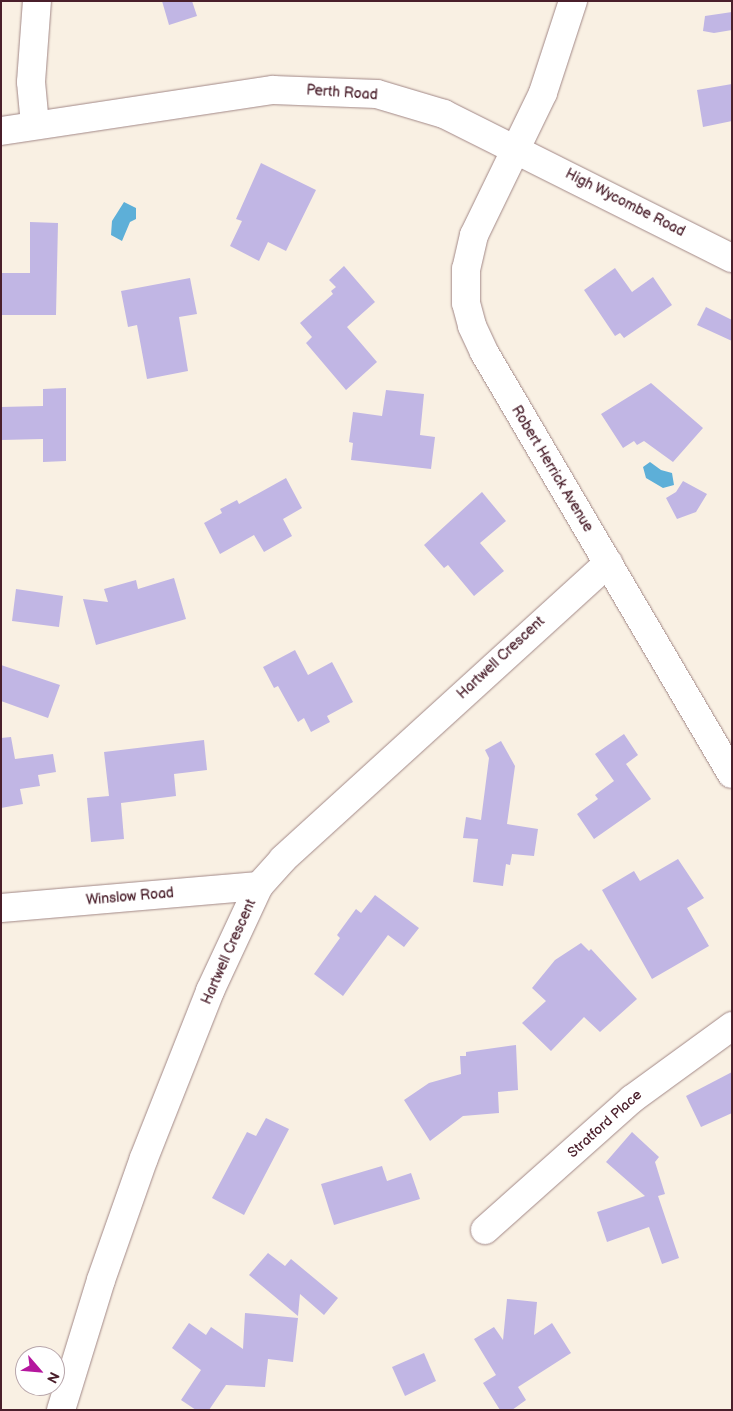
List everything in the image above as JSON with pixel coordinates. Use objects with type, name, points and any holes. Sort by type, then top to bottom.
[{"type":"street","points":[[35,125],[31,82],[37,1]]},
{"type":"street","points":[[517,148],[555,64],[573,1]]},
{"type":"street","name":"Perth Road","points":[[1,131],[273,90],[325,90],[377,94],[421,105],[517,148]]},
{"type":"street","name":"High Wycombe Road","points":[[517,148],[732,258]]},
{"type":"street","name":"Robert Herrick Avenue","points":[[517,148],[474,235],[466,270],[466,303],[472,326],[484,352],[732,774]]},
{"type":"street","name":"Hartwell Crescent","points":[[61,1410],[101,1280],[144,1158],[210,991],[258,886],[290,852],[608,562]]},
{"type":"street","name":"Winslow Road","points":[[1,908],[258,886]]},
{"type":"street","name":"Stratford Place","points":[[485,1230],[632,1099],[732,1026]]},
{"type":"water","points":[[124,202],[136,208],[136,219],[130,222],[122,241],[111,235],[112,221]]},
{"type":"water","points":[[650,462],[661,470],[672,473],[674,485],[663,488],[646,478],[643,467]]},
{"type":"building","points":[[162,1],[192,1],[197,16],[169,25]]},
{"type":"building","points":[[732,12],[732,30],[714,33],[703,31],[705,16]]},
{"type":"building","points":[[732,84],[732,121],[703,127],[697,90]]},
{"type":"building","points":[[261,163],[316,190],[286,251],[268,242],[259,261],[230,246],[242,221],[236,219]]},
{"type":"building","points":[[30,222],[58,223],[56,315],[1,315],[1,273],[30,273]]},
{"type":"building","points":[[344,266],[375,302],[347,327],[377,362],[346,390],[306,343],[312,337],[300,323],[333,294],[331,291],[336,287],[329,280]]},
{"type":"building","points":[[615,268],[632,292],[653,277],[672,305],[624,338],[620,333],[615,336],[584,290]]},
{"type":"building","points":[[190,278],[197,314],[179,317],[188,371],[147,379],[137,325],[128,327],[121,291]]},
{"type":"building","points":[[706,307],[732,320],[732,341],[697,325]]},
{"type":"building","points":[[651,383],[703,428],[673,462],[644,441],[637,445],[634,441],[623,448],[601,414]]},
{"type":"building","points":[[66,388],[66,461],[43,462],[43,439],[1,440],[1,407],[43,406],[43,389]]},
{"type":"building","points":[[386,390],[424,394],[420,435],[435,437],[431,469],[351,460],[353,443],[349,442],[353,412],[382,416]]},
{"type":"building","points":[[286,478],[302,508],[283,519],[292,536],[264,552],[254,535],[220,554],[204,523],[222,513],[220,509],[237,500],[239,504]]},
{"type":"building","points":[[683,481],[707,494],[696,512],[677,519],[666,498],[676,492]]},
{"type":"building","points":[[482,492],[506,521],[480,543],[504,571],[474,596],[448,565],[444,568],[424,545]]},
{"type":"building","points":[[174,578],[186,619],[96,645],[83,599],[108,602],[104,589],[136,580],[138,589]]},
{"type":"building","points":[[16,589],[63,596],[59,627],[12,621]]},
{"type":"building","points":[[295,650],[308,675],[332,662],[353,702],[327,716],[330,722],[311,732],[304,718],[298,722],[278,686],[274,688],[263,667]]},
{"type":"building","points":[[1,665],[60,685],[48,718],[1,701]]},
{"type":"building","points":[[624,734],[638,755],[626,764],[651,799],[594,839],[577,814],[598,799],[595,795],[614,781],[595,754]]},
{"type":"building","points":[[11,737],[15,759],[53,754],[56,772],[38,775],[40,786],[20,789],[23,804],[1,808],[1,738]]},
{"type":"building","points":[[204,740],[207,770],[174,774],[176,796],[121,803],[124,839],[91,842],[87,798],[109,796],[104,752]]},
{"type":"building","points":[[501,741],[515,766],[507,824],[538,829],[534,856],[512,854],[510,865],[506,864],[503,886],[473,882],[478,839],[463,838],[466,817],[481,820],[489,758],[485,750]]},
{"type":"building","points":[[678,859],[704,898],[687,908],[709,946],[652,979],[602,890],[634,871],[640,881]]},
{"type":"building","points":[[375,895],[419,928],[404,947],[388,935],[343,996],[314,974],[340,938],[337,935],[356,909],[361,913]]},
{"type":"building","points":[[581,943],[589,951],[591,949],[637,999],[600,1032],[584,1017],[551,1051],[522,1023],[546,1001],[532,988],[555,960]]},
{"type":"building","points":[[516,1045],[518,1090],[498,1092],[499,1113],[463,1116],[430,1141],[404,1100],[429,1083],[461,1074],[460,1056],[466,1056],[466,1052]]},
{"type":"building","points":[[732,1072],[732,1113],[701,1127],[686,1096]]},
{"type":"building","points":[[266,1118],[289,1129],[244,1215],[212,1198],[247,1132],[256,1136]]},
{"type":"building","points":[[632,1132],[659,1157],[655,1162],[665,1194],[658,1196],[679,1258],[662,1264],[649,1227],[607,1242],[597,1212],[645,1196],[606,1162]]},
{"type":"building","points":[[382,1166],[387,1181],[411,1173],[420,1199],[334,1225],[321,1184]]},
{"type":"building","points":[[268,1253],[285,1266],[291,1259],[338,1298],[324,1315],[300,1294],[298,1316],[249,1275]]},
{"type":"building","points":[[507,1299],[537,1302],[534,1335],[552,1323],[571,1353],[518,1387],[526,1400],[512,1410],[500,1410],[483,1383],[496,1375],[474,1339],[494,1327],[503,1340]]},
{"type":"building","points":[[245,1313],[298,1318],[293,1362],[268,1359],[265,1387],[226,1385],[209,1410],[196,1410],[181,1400],[201,1370],[172,1348],[189,1323],[206,1335],[211,1327],[243,1349]]},
{"type":"building","points":[[424,1353],[436,1381],[405,1396],[392,1367]]}]
